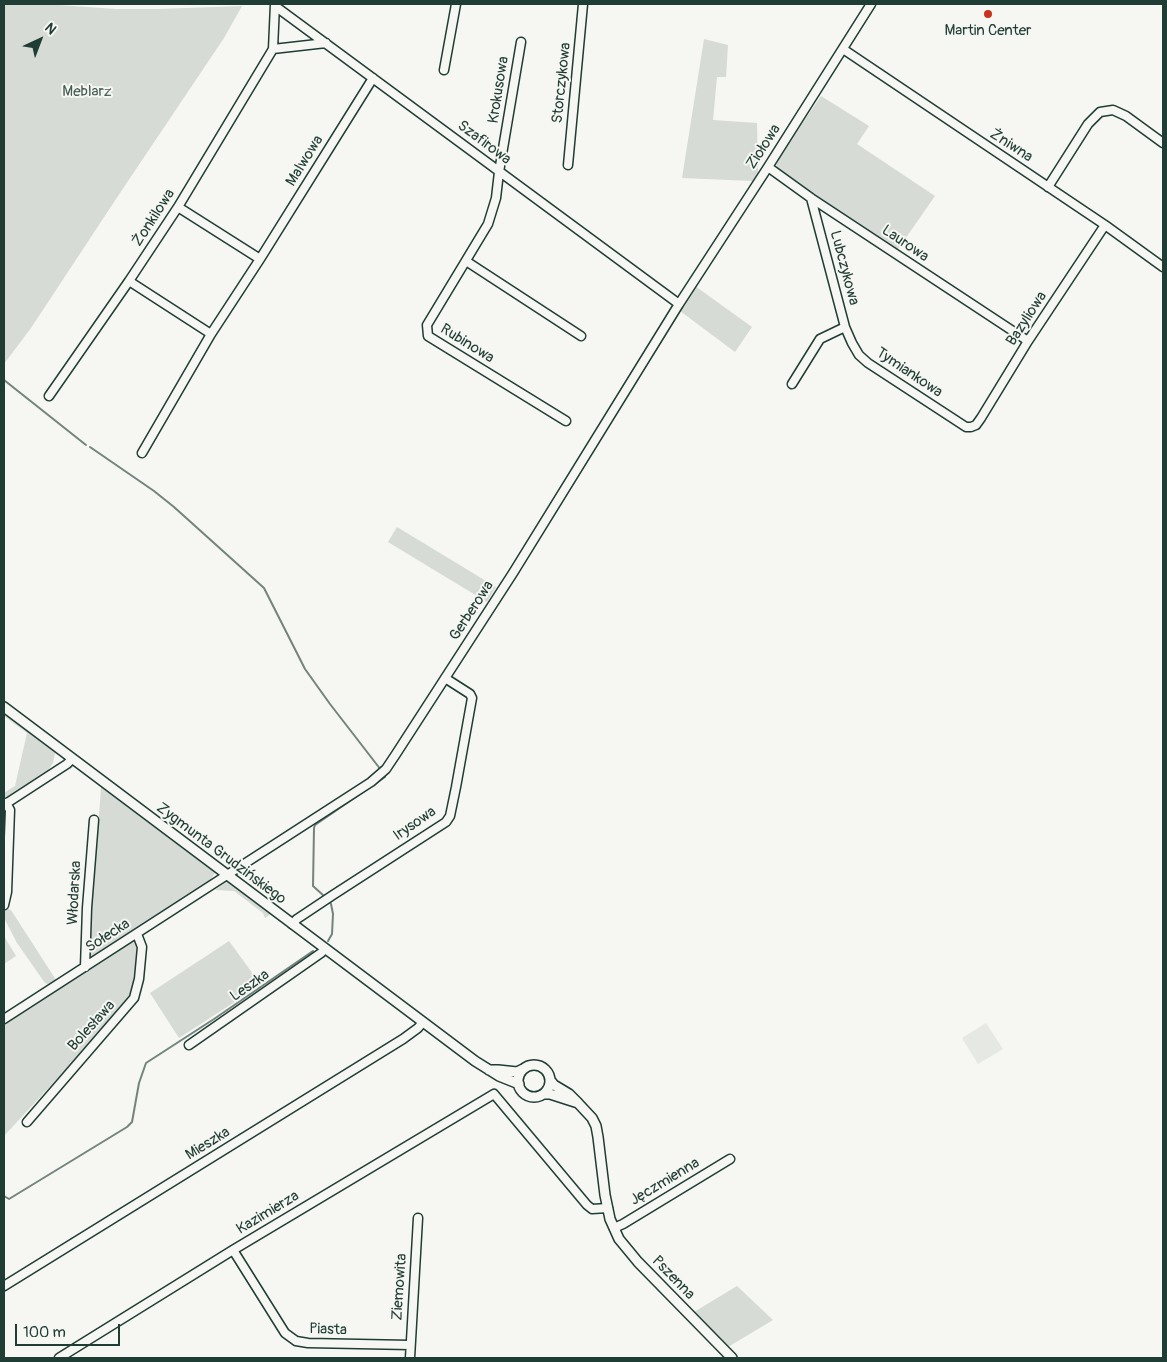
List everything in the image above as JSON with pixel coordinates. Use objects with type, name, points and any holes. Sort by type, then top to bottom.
[{"type":"street","points":[[444,70],[456,4]]},
{"type":"street","name":"Storczykowa","points":[[568,165],[583,4]]},
{"type":"street","name":"Ziołowa","points":[[679,304],[872,4]]},
{"type":"street","name":"Szafirowa","points":[[275,5],[679,304]]},
{"type":"street","name":"Żonkilowa","points":[[48,396],[178,208],[273,48],[275,5]]},
{"type":"street","name":"Krokusowa","points":[[499,172],[521,42]]},
{"type":"street","points":[[273,48],[326,43]]},
{"type":"street","name":"Żniwna","points":[[843,50],[1105,225],[1163,267]]},
{"type":"street","name":"Malwowa","points":[[142,453],[211,334],[373,78]]},
{"type":"street","points":[[1048,187],[1088,124],[1100,112],[1113,110],[1126,116],[1163,143]]},
{"type":"street","name":"Laurowa","points":[[768,167],[811,198],[1028,341]]},
{"type":"street","name":"Rubinowa","points":[[499,172],[496,198],[488,224],[427,325],[428,336],[566,421]]},
{"type":"street","name":"Lubczykowa","points":[[792,384],[820,339],[845,327],[811,198]]},
{"type":"street","points":[[178,208],[260,259]]},
{"type":"street","name":"Bazyliowa","points":[[971,427],[976,425],[981,418],[1028,341],[1105,225]]},
{"type":"street","points":[[466,261],[581,336]]},
{"type":"street","points":[[129,281],[211,334]]},
{"type":"street","name":"Gerberowa","points":[[227,875],[379,776],[396,754],[575,474],[679,304]]},
{"type":"street","name":"Tymiankowa","points":[[845,327],[859,355],[868,363],[966,427],[971,427]]},
{"type":"street","name":"Irysowa","points":[[292,924],[333,895],[446,822],[450,816],[472,698],[470,694],[445,678]]},
{"type":"street","name":"Zygmunta Grudzińskiego","points":[[4,707],[423,1022]]},
{"type":"street","points":[[4,905],[7,892],[10,810],[5,804],[72,759]]},
{"type":"street","name":"Włodarska","points":[[85,967],[87,908],[94,820]]},
{"type":"street","name":"Sołecka","points":[[4,1019],[227,875]]},
{"type":"street","name":"Bolesława","points":[[27,1122],[134,998],[142,948],[137,934]]},
{"type":"street","name":"Leszka","points":[[189,1045],[325,949]]},
{"type":"street","points":[[423,1022],[475,1061],[499,1076],[518,1084]]},
{"type":"street","name":"Mieszka","points":[[4,1286],[403,1039],[423,1022]]},
{"type":"street","name":"Pszenna","points":[[489,1070],[517,1072],[531,1066],[540,1066],[547,1072],[554,1085],[569,1094],[592,1118],[598,1137],[608,1208],[614,1228],[626,1249],[732,1358]]},
{"type":"street","points":[[523,1070],[519,1076],[518,1084],[528,1096],[536,1097],[550,1094],[578,1103]]},
{"type":"street","points":[[544,1094],[549,1088],[550,1080]]},
{"type":"street","name":"Kazimierza","points":[[60,1358],[233,1250],[494,1094],[592,1209],[608,1208]]},
{"type":"street","name":"Jęczmienna","points":[[614,1228],[730,1159]]},
{"type":"street","name":"Ziemowita","points":[[410,1358],[418,1218]]},
{"type":"street","name":"Piasta","points":[[233,1250],[285,1333],[296,1341],[308,1343],[410,1345]]},
{"type":"shaded area","points":[[986,1023],[1003,1049],[978,1064],[962,1038]]},
{"type":"green space","name":"Meblarz","points":[[4,4],[44,4],[116,9],[242,6],[224,38],[31,328],[4,364]]},
{"type":"green space","points":[[704,39],[728,45],[726,77],[717,77],[713,120],[757,123],[758,173],[753,181],[682,178]]},
{"type":"green space","points":[[821,96],[869,126],[857,144],[935,196],[896,252],[782,174],[777,168],[776,161]]},
{"type":"green space","points":[[695,286],[752,327],[735,352],[680,311]]},
{"type":"green space","points":[[397,527],[496,587],[487,602],[388,542]]},
{"type":"green space","points":[[4,706],[55,749],[55,753],[53,763],[47,772],[4,801],[4,793],[15,786],[27,733],[4,716]]},
{"type":"green space","points":[[87,769],[216,871],[207,885],[93,958],[89,954],[91,864],[97,845],[101,787],[80,771]]},
{"type":"green space","points":[[233,879],[277,910],[265,918],[263,913],[234,891],[215,890]]},
{"type":"green space","points":[[8,909],[11,910],[56,980],[52,983],[45,983],[17,943],[4,918],[4,912]]},
{"type":"green space","points":[[4,936],[16,956],[4,964]]},
{"type":"green space","points":[[137,936],[140,947],[135,989],[130,1000],[4,1136],[4,1022]]},
{"type":"green space","points":[[229,941],[261,985],[179,1038],[150,993]]},
{"type":"green space","points":[[737,1286],[773,1320],[728,1347],[694,1312]]},
{"type":"waterway","points":[[4,380],[86,445]]},
{"type":"waterway","points":[[90,447],[174,507],[264,588],[305,669],[381,770]]},
{"type":"waterway","points":[[324,896],[313,886],[315,825],[385,776]]},
{"type":"waterway","points":[[328,941],[332,934],[333,914],[329,901]]},
{"type":"waterway","points":[[4,1196],[9,1199],[127,1127],[132,1122],[139,1083],[146,1063],[313,951]]},
{"type":"place","name":"Martin Center","points":[[988,14]]}]
